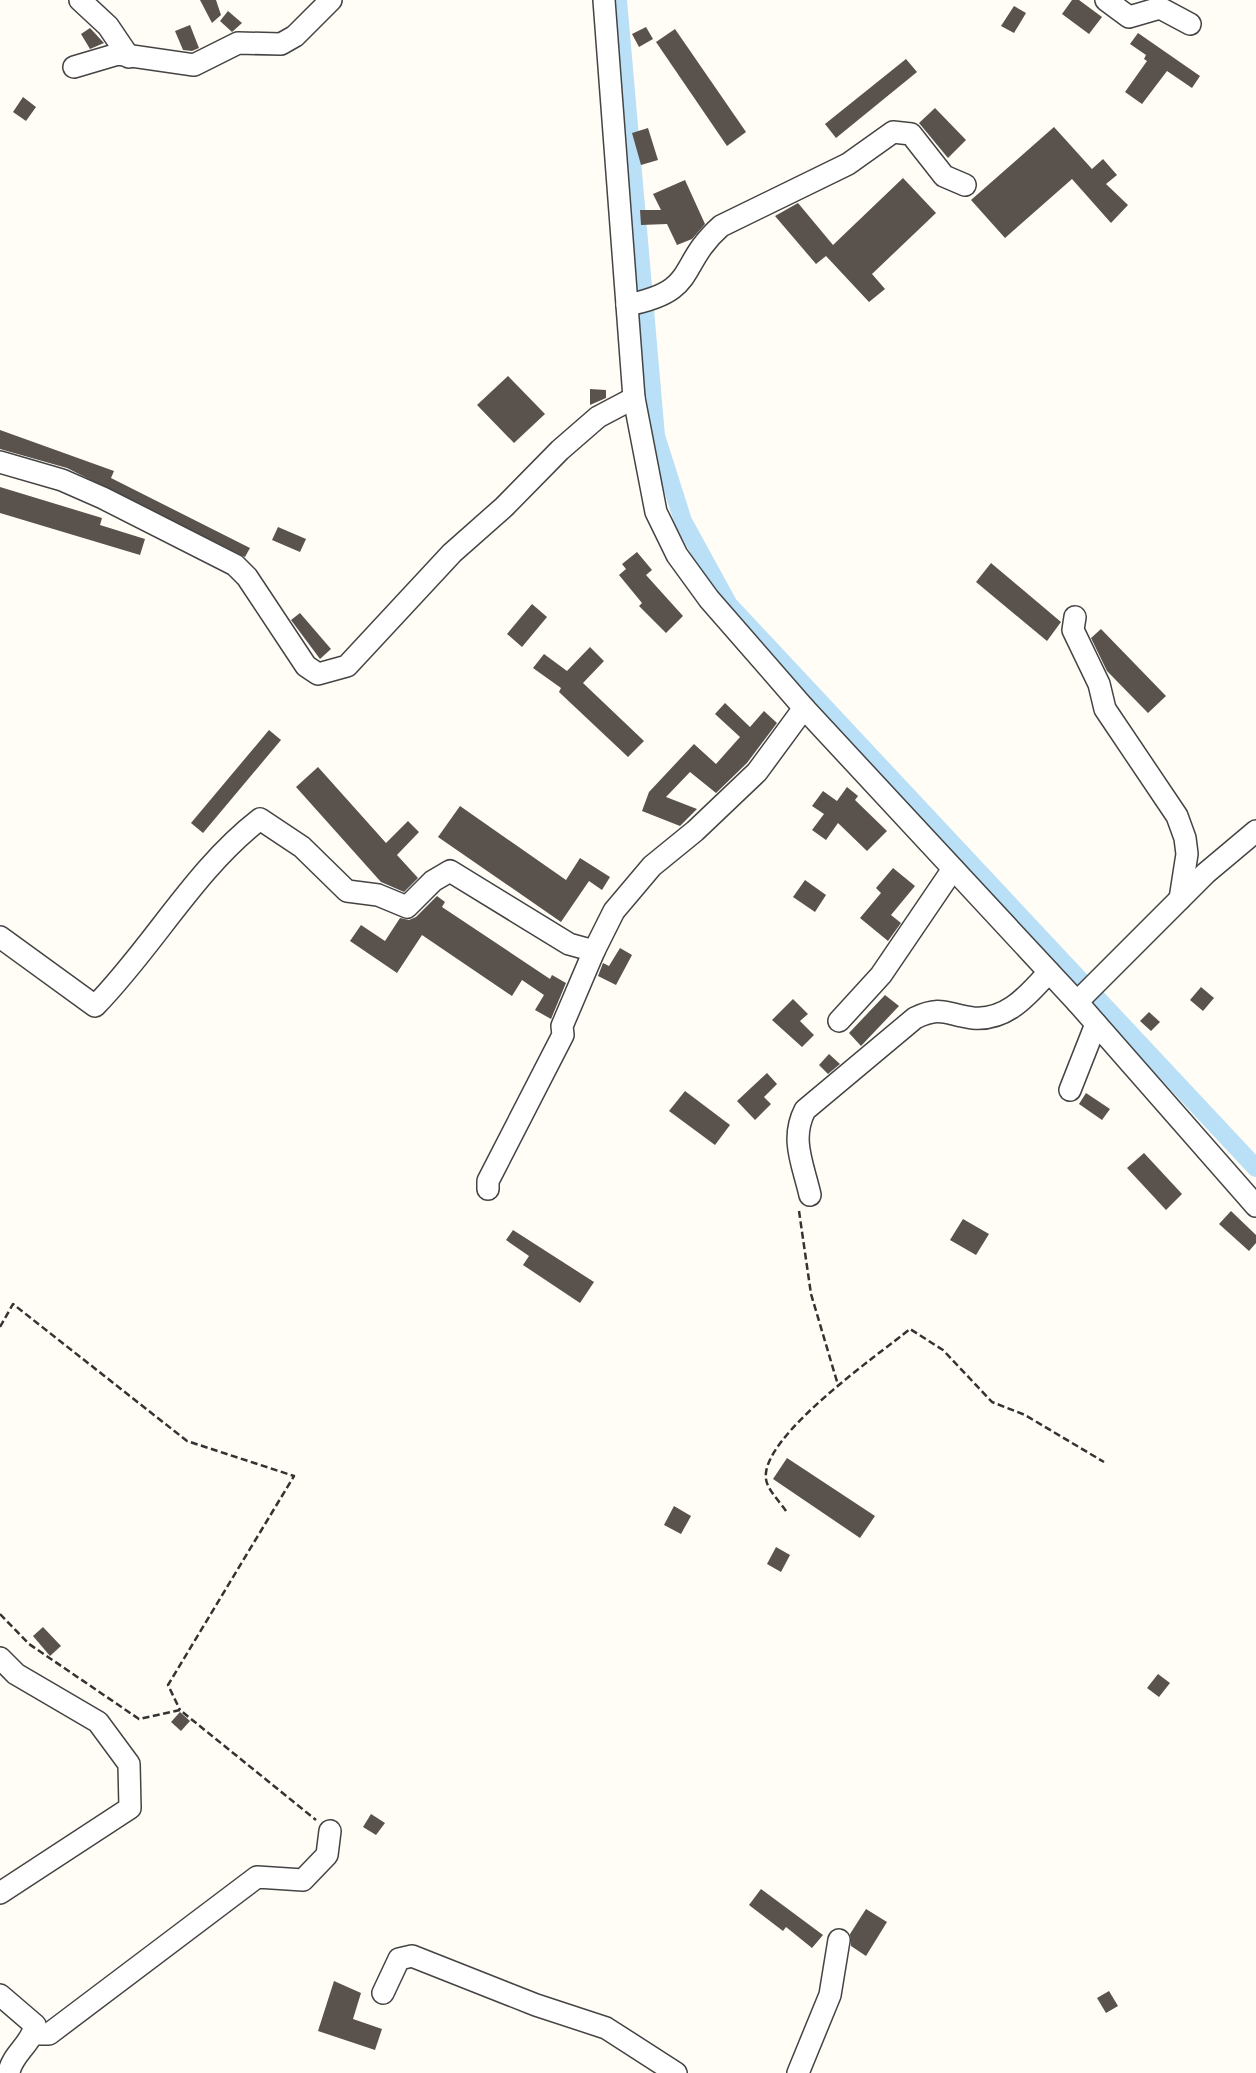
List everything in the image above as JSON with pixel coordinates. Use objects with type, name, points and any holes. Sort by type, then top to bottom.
[{"type":"street","points":[[80,0],[108,26],[129,57]]},
{"type":"street","points":[[74,67],[110,55],[194,65],[238,43],[281,44],[295,36],[331,0]]},
{"type":"street","points":[[604,0],[634,398],[656,512],[677,555],[709,599],[804,708],[1077,1002],[1256,1206]]},
{"type":"street","points":[[1106,0],[1129,17],[1160,8],[1190,24]]},
{"type":"street","points":[[626,305],[655,300],[677,288],[710,237],[722,226],[848,164],[893,132],[911,134],[943,176],[965,185]]},
{"type":"street","points":[[0,462],[83,489],[235,565],[247,576],[306,666],[318,674],[347,666],[433,572],[504,507],[560,450],[598,417],[634,398]]},
{"type":"street","points":[[1075,617],[1073,630],[1099,684],[1105,709],[1177,816],[1185,838],[1187,854],[1180,899]]},
{"type":"street","points":[[488,1189],[488,1181],[563,1035],[562,1026],[614,911],[652,866],[695,831],[757,772],[804,708]]},
{"type":"street","points":[[0,937],[95,1006],[127,974],[172,912],[231,842],[260,820],[302,847],[347,891],[378,895],[407,907],[433,881],[450,871],[569,944],[594,951]]},
{"type":"street","points":[[1077,1002],[1180,899],[1256,831]]},
{"type":"street","points":[[839,1021],[881,975],[953,869]]},
{"type":"street","points":[[810,1195],[797,1137],[797,1125],[805,1110],[915,1018],[930,1011],[945,1010],[973,1018],[1001,1014],[1017,1006],[1049,972]]},
{"type":"street","points":[[1070,1090],[1096,1024]]},
{"type":"street","points":[[0,1658],[16,1675],[99,1722],[130,1764],[130,1808],[0,1893]]},
{"type":"street","points":[[34,2034],[49,2034],[257,1877],[303,1880],[327,1855],[330,1831]]},
{"type":"street","points":[[798,2073],[830,1995],[839,1940]]},
{"type":"street","points":[[383,1993],[399,1959],[412,1956],[536,2005],[606,2028],[676,2073]]},
{"type":"street","points":[[0,1995],[34,2021],[34,2034],[16,2057],[9,2073]]},
{"type":"path","points":[[810,1195],[799,1210],[811,1294],[838,1385]]},
{"type":"path","points":[[0,1327],[13,1304],[187,1441],[294,1476],[168,1685],[180,1710],[330,1831]]},
{"type":"path","points":[[786,1511],[766,1482],[766,1464],[783,1437],[838,1385],[910,1329],[943,1350],[992,1402],[1025,1415],[1104,1462]]},
{"type":"path","points":[[0,1614],[29,1644],[139,1719],[180,1710]]},
{"type":"building","points":[[200,0],[216,0],[221,15],[212,23]]},
{"type":"building","points":[[1072,0],[1079,0],[1102,17],[1089,34],[1062,14]]},
{"type":"building","points":[[1014,6],[1026,13],[1014,33],[1001,26]]},
{"type":"building","points":[[228,11],[242,23],[232,32],[220,21]]},
{"type":"building","points":[[190,25],[199,48],[192,51],[183,50],[175,31]]},
{"type":"building","points":[[646,27],[653,39],[639,47],[632,34]]},
{"type":"building","points":[[90,28],[104,43],[90,49],[81,34]]},
{"type":"building","points":[[675,29],[746,132],[727,146],[656,42]]},
{"type":"building","points":[[1138,33],[1200,76],[1192,88],[1167,71],[1142,104],[1125,92],[1147,61],[1144,59],[1146,55],[1130,44]]},
{"type":"building","points":[[906,59],[917,72],[836,138],[825,124]]},
{"type":"building","points":[[23,97],[36,107],[26,121],[13,112]]},
{"type":"building","points":[[935,108],[966,140],[948,158],[919,123]]},
{"type":"building","points":[[1054,127],[1092,169],[1103,159],[1117,175],[1106,184],[1128,205],[1111,223],[1072,179],[1005,238],[971,200]]},
{"type":"building","points":[[648,128],[658,160],[641,165],[632,133]]},
{"type":"building","points":[[903,178],[936,213],[872,274],[885,289],[869,302],[826,256],[816,264],[775,216],[798,203],[833,245]]},
{"type":"building","points":[[685,180],[705,224],[692,239],[677,245],[667,224],[641,225],[640,210],[661,210],[653,194]]},
{"type":"building","points":[[508,376],[545,414],[514,443],[477,405]]},
{"type":"building","points":[[590,389],[606,390],[606,398],[590,405]]},
{"type":"building","points":[[0,430],[114,471],[111,478],[250,548],[245,557],[67,468],[0,449]]},
{"type":"building","points":[[0,487],[102,518],[100,525],[145,539],[140,555],[0,513]]},
{"type":"building","points":[[278,527],[306,539],[300,552],[272,540]]},
{"type":"building","points":[[637,552],[652,570],[646,575],[683,616],[666,633],[639,606],[642,603],[619,575],[626,569],[622,564]]},
{"type":"building","points":[[991,563],[1061,622],[1047,641],[976,582]]},
{"type":"building","points":[[532,604],[547,617],[522,647],[507,634]]},
{"type":"building","points":[[300,613],[331,649],[320,659],[291,620]]},
{"type":"building","points":[[1101,629],[1166,696],[1148,713],[1107,671],[1091,638]]},
{"type":"building","points":[[590,647],[604,661],[583,683],[644,741],[628,757],[559,692],[561,688],[533,668],[544,654],[567,671]]},
{"type":"building","points":[[725,703],[750,727],[764,711],[777,723],[747,763],[716,793],[690,772],[666,797],[697,809],[680,826],[642,811],[649,792],[694,744],[716,764],[740,737],[715,714]]},
{"type":"building","points":[[269,730],[281,740],[203,833],[191,823]]},
{"type":"building","points":[[318,767],[386,843],[408,821],[419,832],[397,855],[418,878],[404,892],[381,882],[296,787]]},
{"type":"building","points":[[847,787],[858,796],[855,800],[887,831],[867,851],[838,823],[826,840],[812,830],[824,814],[812,806],[823,791],[837,801]]},
{"type":"building","points":[[460,806],[566,880],[580,858],[610,877],[602,890],[589,881],[561,922],[438,837]]},
{"type":"building","points":[[893,868],[915,886],[891,915],[901,923],[888,941],[860,918],[881,893],[876,888]]},
{"type":"building","points":[[805,880],[826,895],[815,912],[793,897]]},
{"type":"building","points":[[437,896],[445,902],[442,907],[550,979],[552,975],[566,983],[551,1019],[535,1010],[544,995],[522,980],[512,996],[422,935],[397,973],[350,941],[361,925],[385,941],[400,918],[409,920],[416,917]]},
{"type":"building","points":[[620,948],[632,955],[616,985],[598,976],[603,963],[609,966]]},
{"type":"building","points":[[1201,987],[1214,998],[1203,1011],[1190,1000]]},
{"type":"building","points":[[885,995],[899,1006],[861,1046],[849,1033]]},
{"type":"building","points":[[793,999],[808,1014],[800,1021],[814,1035],[802,1047],[772,1020]]},
{"type":"building","points":[[1149,1012],[1160,1022],[1151,1031],[1140,1021]]},
{"type":"building","points":[[829,1054],[840,1064],[828,1074],[819,1065]]},
{"type":"building","points":[[767,1073],[777,1084],[764,1097],[771,1104],[755,1120],[737,1101]]},
{"type":"building","points":[[685,1091],[730,1125],[715,1145],[669,1111]]},
{"type":"building","points":[[1086,1093],[1110,1109],[1102,1120],[1079,1104]]},
{"type":"building","points":[[1144,1153],[1182,1194],[1166,1210],[1127,1168]]},
{"type":"building","points":[[1231,1211],[1256,1235],[1256,1243],[1249,1251],[1219,1224]]},
{"type":"building","points":[[963,1219],[989,1234],[976,1255],[950,1240]]},
{"type":"building","points":[[513,1230],[594,1282],[580,1303],[523,1265],[529,1256],[506,1240]]},
{"type":"building","points":[[787,1458],[875,1516],[860,1538],[773,1479]]},
{"type":"building","points":[[674,1506],[691,1516],[681,1534],[664,1525]]},
{"type":"building","points":[[776,1547],[790,1555],[781,1572],[767,1564]]},
{"type":"building","points":[[43,1627],[61,1646],[50,1656],[33,1636]]},
{"type":"building","points":[[1158,1674],[1170,1683],[1159,1697],[1147,1688]]},
{"type":"building","points":[[180,1712],[190,1721],[181,1731],[171,1722]]},
{"type":"building","points":[[371,1814],[385,1823],[376,1835],[363,1827]]},
{"type":"building","points":[[761,1889],[823,1935],[812,1948],[786,1927],[783,1931],[749,1905]]},
{"type":"building","points":[[866,1909],[887,1922],[866,1956],[851,1946],[850,1934]]},
{"type":"building","points":[[334,1981],[361,1993],[353,2019],[382,2029],[375,2050],[318,2031]]},
{"type":"building","points":[[1109,1991],[1118,2006],[1106,2013],[1097,1998]]},
{"type":"waterway","points":[[618,0],[656,436],[683,521],[729,605],[1256,1168]]}]
